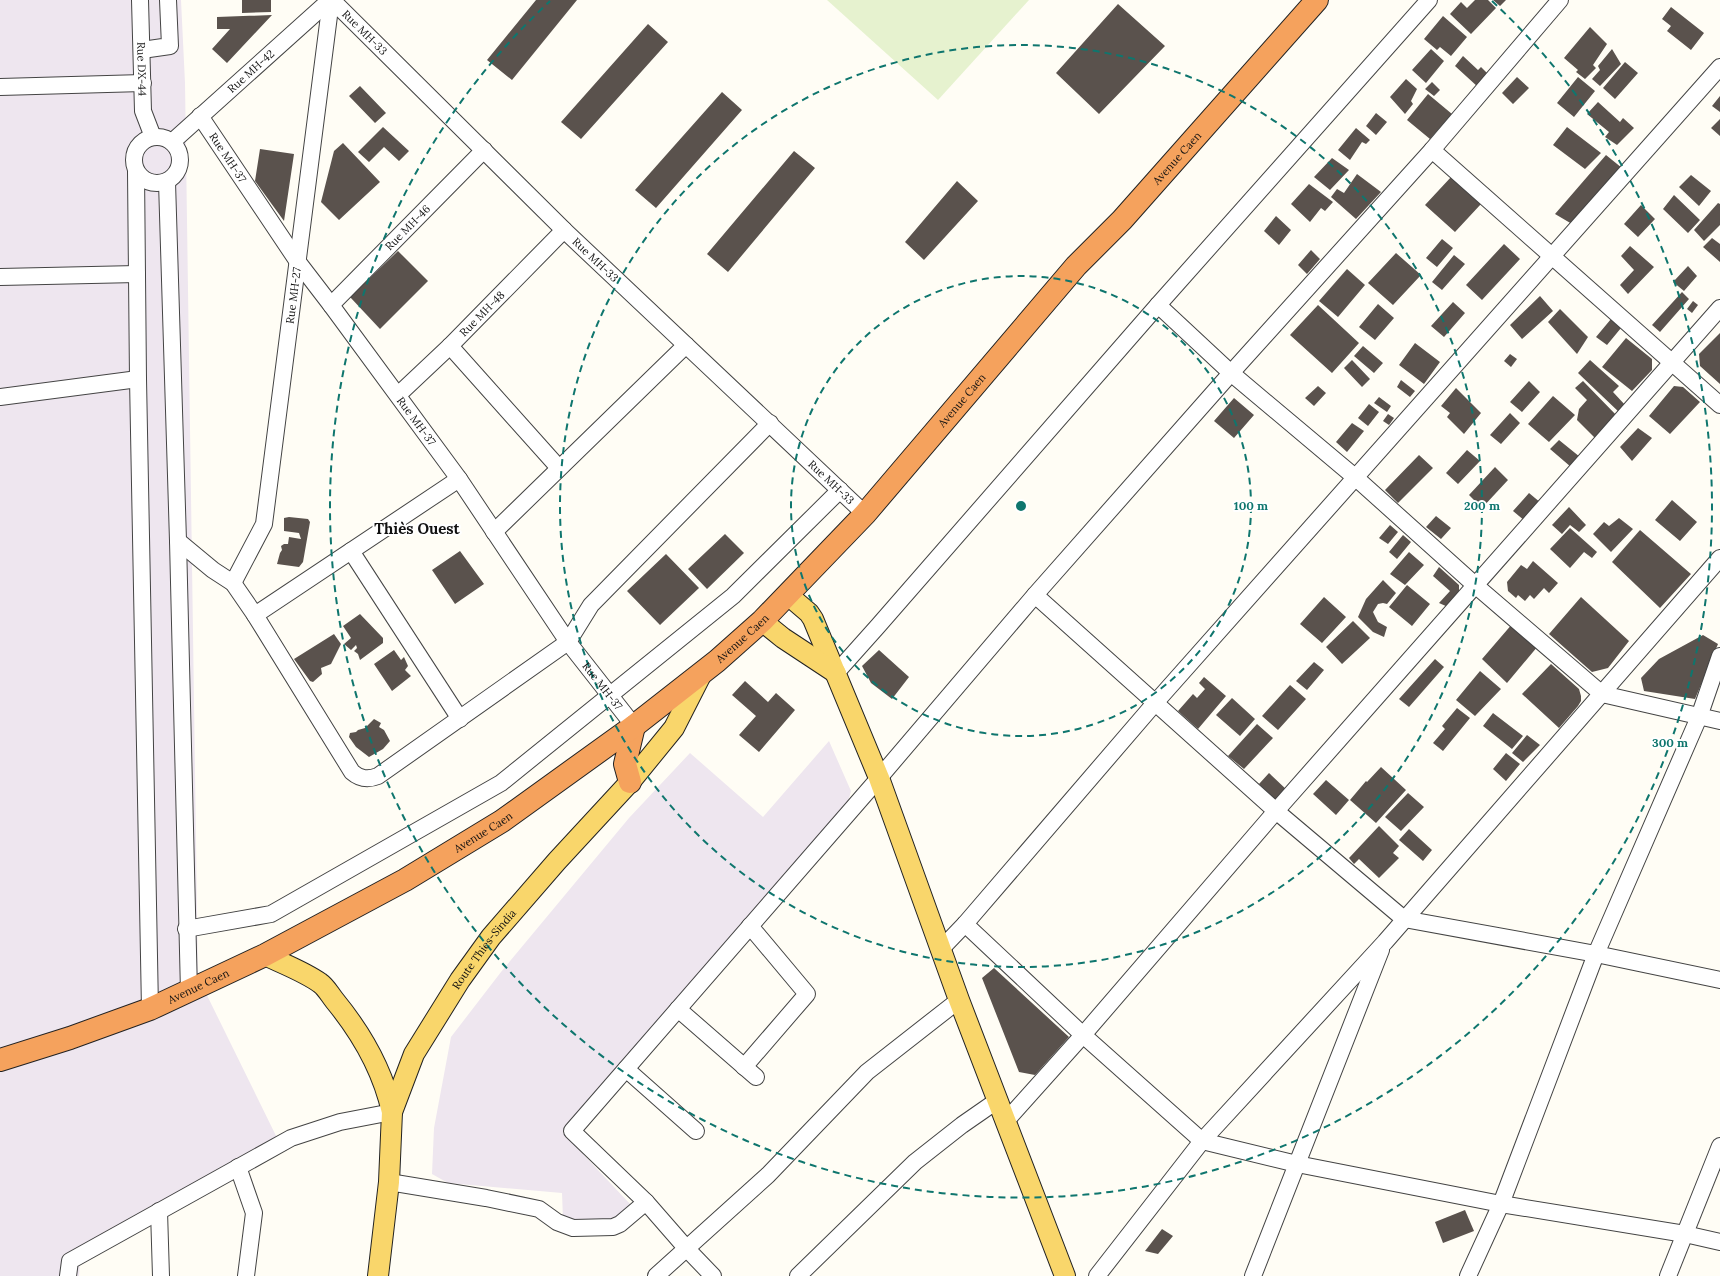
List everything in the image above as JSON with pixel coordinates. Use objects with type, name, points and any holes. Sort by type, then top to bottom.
[{"type":"highway","name":"Avenue Caen","points":[[0,1060],[70,1038],[150,1009],[189,992],[265,955],[405,880],[502,821],[634,726],[702,673],[762,621],[865,514],[1076,266],[1122,220],[1317,0]]},
{"type":"highway","points":[[630,782],[625,764],[634,726]]},
{"type":"main road","points":[[788,595],[810,613],[836,672],[879,778],[959,1000],[1065,1276]]},
{"type":"main road","points":[[762,621],[783,638],[836,672]]},
{"type":"main road","name":"Route Thies-Sindia","points":[[378,1276],[389,1182],[392,1112],[414,1054],[460,980],[491,937],[525,897],[630,782],[674,728],[702,673]]},
{"type":"main road","points":[[265,955],[321,983],[363,1040],[379,1070],[388,1094],[392,1112]]},
{"type":"street","name":"Rue DX-44","points":[[140,0],[143,111],[153,137]]},
{"type":"street","points":[[142,50],[170,46],[168,0]]},
{"type":"street","name":"Rue MH-42","points":[[172,142],[331,0]]},
{"type":"street","name":"Rue MH-33","points":[[331,0],[564,230],[865,514]]},
{"type":"street","name":"Rue MH-27","points":[[233,583],[264,524],[331,0]]},
{"type":"street","points":[[836,672],[878,626],[1158,305],[1429,0]]},
{"type":"street","points":[[713,1276],[686,1249],[646,1202],[572,1131],[879,778],[1035,595],[1231,373],[1432,150],[1560,0]]},
{"type":"street","points":[[941,949],[1155,703],[1720,67]]},
{"type":"street","points":[[0,87],[143,83]]},
{"type":"street","name":"Rue MH-37","points":[[200,116],[298,262],[331,304],[459,479],[568,642],[634,726]]},
{"type":"street","points":[[136,172],[144,180],[155,184],[167,182],[176,175],[180,167],[180,153],[172,142],[164,137],[153,137],[143,141],[136,150],[133,160],[136,172],[138,379],[150,1009]]},
{"type":"street","name":"Rue MH-46","points":[[331,304],[484,150]]},
{"type":"street","points":[[1432,150],[1720,405]]},
{"type":"street","points":[[167,182],[178,541],[186,929],[189,992]]},
{"type":"street","name":"Rue MH-48","points":[[398,395],[450,346],[564,230]]},
{"type":"street","points":[[0,277],[137,274]]},
{"type":"street","points":[[1158,305],[1231,373],[1356,478],[1475,585],[1602,694],[1720,721]]},
{"type":"street","points":[[1005,1122],[1083,1035],[1276,811],[1720,308]]},
{"type":"street","points":[[494,532],[686,345]]},
{"type":"street","points":[[450,346],[559,468]]},
{"type":"street","points":[[0,397],[138,379]]},
{"type":"street","points":[[178,541],[213,570],[233,583],[255,615],[352,772],[355,775],[369,779],[378,776],[568,642],[591,605],[770,423]]},
{"type":"street","points":[[255,615],[459,479]]},
{"type":"street","points":[[186,929],[271,914],[501,782],[733,596],[840,490]]},
{"type":"street","points":[[351,551],[460,719]]},
{"type":"street","points":[[1097,1276],[1202,1140],[1385,942],[1720,558]]},
{"type":"street","points":[[1035,595],[1276,811],[1404,919],[1596,954],[1720,980]]},
{"type":"street","points":[[1468,1276],[1501,1204],[1596,954],[1699,717],[1720,656]]},
{"type":"street","points":[[964,924],[1083,1035],[1202,1140],[1297,1164],[1501,1204],[1685,1234],[1720,1242]]},
{"type":"street","points":[[678,1009],[750,1072],[807,994],[750,926]]},
{"type":"street","points":[[1253,1276],[1385,942]]},
{"type":"street","points":[[656,1276],[768,1175],[867,1072],[959,1000]]},
{"type":"street","points":[[626,1069],[696,1131]]},
{"type":"street","points":[[798,1276],[915,1162],[962,1125],[998,1100]]},
{"type":"street","points":[[68,1276],[70,1260],[291,1138],[340,1122],[392,1112]]},
{"type":"street","points":[[1668,1276],[1720,1146]]},
{"type":"street","points":[[238,1167],[254,1213],[246,1276]]},
{"type":"street","points":[[389,1182],[486,1198],[540,1209],[557,1222],[572,1228],[613,1227],[620,1224],[646,1202]]},
{"type":"street","points":[[159,1211],[161,1276],[166,1276]]},
{"type":"shaded area","points":[[0,0],[181,0],[185,83],[198,977],[282,1148],[80,1262],[79,1276],[0,1276]]},
{"type":"shaded area","points":[[829,741],[851,791],[848,802],[757,912],[563,1133],[631,1205],[620,1222],[563,1219],[562,1193],[448,1183],[432,1174],[434,1128],[451,1037],[501,972],[629,818],[690,753],[763,817]]},
{"type":"green space","points":[[827,0],[1029,0],[938,100]]},
{"type":"building","points":[[242,0],[271,0],[271,12],[242,13]]},
{"type":"building","points":[[536,0],[577,0],[512,80],[487,60]]},
{"type":"building","points":[[1475,0],[1488,0],[1496,8],[1471,34],[1450,14],[1461,2],[1467,8]]},
{"type":"building","points":[[1493,0],[1506,0],[1500,6]]},
{"type":"building","points":[[1118,4],[1165,46],[1099,114],[1056,73]]},
{"type":"building","points":[[1671,7],[1704,33],[1691,50],[1667,31],[1671,26],[1662,19]]},
{"type":"building","points":[[272,15],[227,63],[212,49],[230,29],[217,29],[217,17]]},
{"type":"building","points":[[1443,16],[1467,37],[1451,56],[1440,47],[1437,50],[1424,39]]},
{"type":"building","points":[[648,24],[668,42],[581,139],[561,122]]},
{"type":"building","points":[[1590,27],[1607,44],[1593,65],[1596,68],[1585,79],[1576,72],[1578,70],[1564,58]]},
{"type":"building","points":[[1431,49],[1444,61],[1426,83],[1412,70]]},
{"type":"building","points":[[1612,49],[1621,64],[1600,86],[1592,79],[1600,70],[1598,66]]},
{"type":"building","points":[[1463,56],[1478,70],[1481,67],[1489,75],[1478,87],[1455,66]]},
{"type":"building","points":[[1625,62],[1638,73],[1615,99],[1603,88]]},
{"type":"building","points":[[1517,77],[1529,88],[1513,104],[1502,93]]},
{"type":"building","points":[[1578,77],[1595,91],[1574,117],[1557,103]]},
{"type":"building","points":[[1406,79],[1417,89],[1411,101],[1413,104],[1405,114],[1390,97]]},
{"type":"building","points":[[1432,82],[1440,90],[1434,96],[1425,89]]},
{"type":"building","points":[[360,86],[386,113],[375,123],[349,96]]},
{"type":"building","points":[[722,92],[742,110],[656,208],[635,190]]},
{"type":"building","points":[[1428,94],[1452,114],[1430,139],[1407,120]]},
{"type":"building","points":[[1720,96],[1720,112],[1712,106]]},
{"type":"building","points":[[1598,102],[1620,122],[1623,118],[1634,128],[1617,145],[1605,137],[1609,132],[1587,114]]},
{"type":"building","points":[[1376,113],[1387,122],[1376,135],[1366,126]]},
{"type":"building","points":[[1720,119],[1720,136],[1711,128]]},
{"type":"building","points":[[383,127],[409,151],[399,161],[384,147],[369,162],[358,152]]},
{"type":"building","points":[[1567,127],[1601,153],[1585,169],[1553,145]]},
{"type":"building","points":[[1356,128],[1370,140],[1366,144],[1362,142],[1350,160],[1338,150]]},
{"type":"building","points":[[343,143],[380,182],[339,220],[321,202],[334,151]]},
{"type":"building","points":[[260,149],[294,154],[284,221],[255,181]]},
{"type":"building","points":[[794,151],[815,168],[728,272],[707,254]]},
{"type":"building","points":[[1606,155],[1622,168],[1572,224],[1555,214]]},
{"type":"building","points":[[1332,158],[1349,170],[1330,190],[1314,177]]},
{"type":"building","points":[[1357,174],[1381,192],[1356,219],[1331,197],[1337,189],[1344,193]]},
{"type":"building","points":[[1691,175],[1711,191],[1699,206],[1679,187]]},
{"type":"building","points":[[1452,176],[1481,204],[1455,232],[1425,205]]},
{"type":"building","points":[[957,181],[978,201],[924,260],[905,242]]},
{"type":"building","points":[[1309,184],[1333,202],[1325,211],[1321,208],[1310,222],[1291,204]]},
{"type":"building","points":[[1674,195],[1700,220],[1688,233],[1663,209]]},
{"type":"building","points":[[1718,203],[1720,204],[1720,225],[1704,241],[1694,230]]},
{"type":"building","points":[[1641,205],[1655,219],[1638,237],[1624,224]]},
{"type":"building","points":[[1276,216],[1291,230],[1279,245],[1264,231]]},
{"type":"building","points":[[1712,238],[1720,244],[1720,262],[1703,247]]},
{"type":"building","points":[[1442,239],[1453,248],[1437,267],[1426,258]]},
{"type":"building","points":[[1504,244],[1520,259],[1482,300],[1466,285]]},
{"type":"building","points":[[1630,246],[1654,267],[1628,294],[1620,285],[1634,270],[1621,256]]},
{"type":"building","points":[[1311,250],[1320,259],[1307,274],[1298,265]]},
{"type":"building","points":[[398,251],[428,281],[380,329],[350,297]]},
{"type":"building","points":[[1396,253],[1421,275],[1393,305],[1368,283]]},
{"type":"building","points":[[1454,255],[1465,264],[1442,290],[1432,282]]},
{"type":"building","points":[[1688,266],[1697,276],[1684,291],[1673,282]]},
{"type":"building","points":[[1347,269],[1365,285],[1338,317],[1319,301]]},
{"type":"building","points":[[1682,292],[1689,299],[1660,332],[1652,325]]},
{"type":"building","points":[[1540,296],[1553,311],[1522,339],[1510,325]]},
{"type":"building","points":[[1693,301],[1698,305],[1692,313],[1687,309]]},
{"type":"building","points":[[1453,302],[1465,313],[1444,337],[1431,326]]},
{"type":"building","points":[[1378,304],[1394,318],[1375,340],[1359,327]]},
{"type":"building","points":[[1318,305],[1359,343],[1332,373],[1290,335]]},
{"type":"building","points":[[1560,309],[1588,337],[1577,354],[1548,322]]},
{"type":"building","points":[[1611,319],[1621,328],[1607,345],[1596,337]]},
{"type":"building","points":[[1720,333],[1720,384],[1700,366],[1699,354]]},
{"type":"building","points":[[1626,338],[1652,359],[1652,370],[1632,391],[1602,367]]},
{"type":"building","points":[[1415,343],[1440,362],[1424,384],[1399,365]]},
{"type":"building","points":[[1363,346],[1383,363],[1374,373],[1354,356]]},
{"type":"building","points":[[1510,354],[1517,359],[1511,367],[1504,361]]},
{"type":"building","points":[[1352,360],[1370,379],[1362,387],[1344,368]]},
{"type":"building","points":[[1590,360],[1619,386],[1613,392],[1626,406],[1621,414],[1578,373]]},
{"type":"building","points":[[1401,380],[1415,391],[1410,397],[1397,387]]},
{"type":"building","points":[[1529,381],[1540,392],[1522,412],[1510,402]]},
{"type":"building","points":[[1583,381],[1619,418],[1597,440],[1577,420],[1579,409],[1587,400],[1575,388]]},
{"type":"building","points":[[1318,386],[1326,393],[1314,406],[1305,398]]},
{"type":"building","points":[[1674,386],[1683,387],[1700,402],[1670,434],[1649,416]]},
{"type":"building","points":[[1456,388],[1481,413],[1464,434],[1447,417],[1450,413],[1441,406]]},
{"type":"building","points":[[1553,396],[1575,415],[1549,442],[1528,424]]},
{"type":"building","points":[[1379,397],[1391,406],[1387,412],[1374,403]]},
{"type":"building","points":[[1234,398],[1254,415],[1234,438],[1214,421]]},
{"type":"building","points":[[1369,404],[1379,412],[1368,426],[1358,418]]},
{"type":"building","points":[[1510,413],[1520,423],[1501,444],[1490,435]]},
{"type":"building","points":[[1388,414],[1394,418],[1389,425],[1383,421]]},
{"type":"building","points":[[1352,423],[1364,431],[1347,452],[1336,442]]},
{"type":"building","points":[[1638,428],[1652,438],[1632,461],[1620,447]]},
{"type":"building","points":[[1559,440],[1580,457],[1571,467],[1550,449]]},
{"type":"building","points":[[1467,450],[1480,461],[1458,484],[1446,473]]},
{"type":"building","points":[[1419,455],[1433,468],[1398,503],[1385,490]]},
{"type":"building","points":[[1495,467],[1508,480],[1482,508],[1469,495]]},
{"type":"building","points":[[1529,493],[1541,503],[1525,521],[1513,511]]},
{"type":"building","points":[[1672,500],[1697,522],[1680,541],[1655,520]]},
{"type":"building","points":[[1569,507],[1586,525],[1579,532],[1570,525],[1562,534],[1552,525]]},
{"type":"building","points":[[1436,516],[1451,528],[1441,539],[1426,527]]},
{"type":"building","points":[[289,517],[308,519],[310,522],[303,562],[299,567],[277,564],[282,550],[281,546],[288,544],[289,537],[301,539],[299,533],[284,531],[284,518]]},
{"type":"building","points":[[1619,518],[1633,529],[1611,552],[1593,534],[1604,522],[1609,526]]},
{"type":"building","points":[[1390,525],[1398,532],[1388,544],[1379,538]]},
{"type":"building","points":[[1570,528],[1597,552],[1592,558],[1584,552],[1570,568],[1550,549]]},
{"type":"building","points":[[1640,530],[1691,574],[1660,608],[1612,562]]},
{"type":"building","points":[[725,534],[744,553],[707,589],[688,569]]},
{"type":"building","points":[[1403,535],[1411,542],[1397,559],[1389,552]]},
{"type":"building","points":[[460,551],[484,584],[455,604],[432,570]]},
{"type":"building","points":[[1409,552],[1424,565],[1405,585],[1390,574]]},
{"type":"building","points":[[666,554],[699,588],[660,625],[627,591]]},
{"type":"building","points":[[1533,561],[1558,583],[1549,593],[1544,588],[1534,599],[1530,595],[1525,601],[1518,595],[1516,598],[1508,591],[1507,582],[1521,565],[1527,569]]},
{"type":"building","points":[[1439,567],[1459,585],[1459,595],[1448,607],[1439,603],[1450,591],[1433,576]]},
{"type":"building","points":[[1383,580],[1396,593],[1387,604],[1378,604],[1373,612],[1378,622],[1387,627],[1384,637],[1373,632],[1358,617],[1366,599]]},
{"type":"building","points":[[1407,585],[1430,604],[1412,626],[1389,607]]},
{"type":"building","points":[[1324,597],[1346,617],[1322,643],[1300,624]]},
{"type":"building","points":[[1581,597],[1629,641],[1608,668],[1592,672],[1549,634]]},
{"type":"building","points":[[360,614],[383,638],[383,643],[360,660],[358,654],[354,651],[357,648],[356,645],[351,650],[344,644],[351,638],[343,626]]},
{"type":"building","points":[[1353,621],[1370,638],[1342,664],[1326,647]]},
{"type":"building","points":[[1513,623],[1538,646],[1507,683],[1482,659]]},
{"type":"building","points":[[334,634],[341,644],[331,664],[321,668],[322,674],[313,682],[310,681],[294,659]]},
{"type":"building","points":[[1703,635],[1718,644],[1695,699],[1644,691],[1641,678],[1659,659]]},
{"type":"building","points":[[394,650],[401,660],[404,657],[408,666],[405,670],[411,676],[392,691],[374,664]]},
{"type":"building","points":[[879,650],[909,677],[892,699],[871,683],[862,666]]},
{"type":"building","points":[[1435,659],[1444,667],[1409,707],[1399,699]]},
{"type":"building","points":[[1314,662],[1324,670],[1307,690],[1296,681]]},
{"type":"building","points":[[1551,664],[1579,689],[1581,696],[1581,701],[1578,706],[1559,728],[1522,694]]},
{"type":"building","points":[[1480,671],[1501,689],[1475,716],[1456,700]]},
{"type":"building","points":[[1204,677],[1226,696],[1198,729],[1178,711],[1193,694],[1197,698],[1205,689],[1199,683]]},
{"type":"building","points":[[745,681],[768,702],[776,693],[795,710],[759,752],[739,735],[756,716],[732,695]]},
{"type":"building","points":[[1290,685],[1306,699],[1278,730],[1262,716]]},
{"type":"building","points":[[1232,698],[1255,719],[1240,736],[1216,715]]},
{"type":"building","points":[[1457,708],[1470,718],[1443,751],[1433,743],[1445,729],[1442,726]]},
{"type":"building","points":[[1493,713],[1523,736],[1512,749],[1483,726]]},
{"type":"building","points":[[374,719],[381,723],[379,727],[384,730],[390,741],[383,749],[369,757],[356,747],[349,737],[350,733],[365,728]]},
{"type":"building","points":[[1257,724],[1273,738],[1244,769],[1228,756]]},
{"type":"building","points":[[1527,735],[1540,745],[1523,762],[1512,753]]},
{"type":"building","points":[[1506,753],[1520,764],[1506,781],[1493,769]]},
{"type":"building","points":[[1381,767],[1406,790],[1376,823],[1350,800],[1366,781],[1367,782]]},
{"type":"building","points":[[1269,773],[1288,791],[1278,802],[1259,784]]},
{"type":"building","points":[[1326,780],[1349,800],[1336,815],[1313,794]]},
{"type":"building","points":[[1408,793],[1424,807],[1401,831],[1385,817]]},
{"type":"building","points":[[1379,826],[1399,846],[1393,853],[1399,858],[1379,878],[1359,859],[1354,864],[1349,858]]},
{"type":"building","points":[[1409,829],[1432,850],[1423,861],[1399,840]]},
{"type":"building","points":[[994,968],[1069,1037],[1035,1075],[1019,1072],[982,978]]},
{"type":"building","points":[[1465,1210],[1474,1231],[1443,1243],[1435,1222]]},
{"type":"building","points":[[1162,1229],[1173,1236],[1158,1254],[1145,1251]]},
{"type":"district","name":"Thiès Ouest","points":[[417,529]]}]
